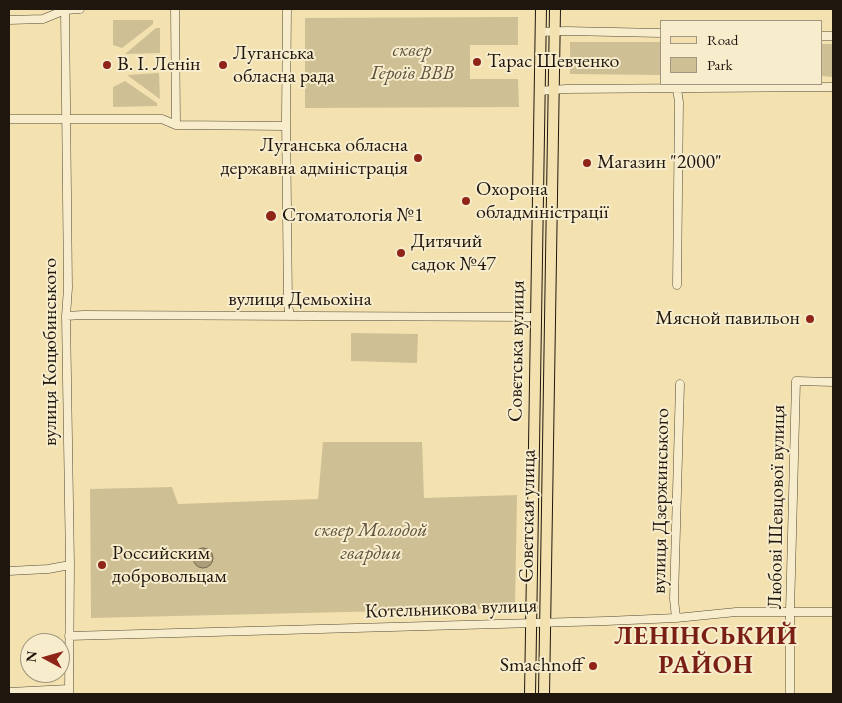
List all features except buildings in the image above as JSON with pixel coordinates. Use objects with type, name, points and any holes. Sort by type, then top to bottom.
[{"type":"main road","name":"Совєтська вулиця","points":[[530,694],[541,9]]},
{"type":"main road","name":"Советская улица","points":[[544,694],[555,9]]},
{"type":"street","points":[[9,20],[43,19],[64,9],[80,9]]},
{"type":"street","name":"вулиця Коцюбинського","points":[[64,9],[68,288],[66,316],[70,565],[69,633]]},
{"type":"street","points":[[175,9],[176,125]]},
{"type":"street","points":[[287,9],[286,126],[288,305],[290,316]]},
{"type":"street","points":[[541,32],[660,33]]},
{"type":"street","points":[[539,91],[833,87]]},
{"type":"street","points":[[676,89],[678,102],[677,285]]},
{"type":"street","points":[[9,118],[162,119],[176,125],[286,126]]},
{"type":"street","name":"вулиця Демьохіна","points":[[66,316],[535,317]]},
{"type":"street","name":"Любові Шевцової вулиця","points":[[790,694],[790,612],[796,381],[833,382]]},
{"type":"street","name":"вулиця Дзержинського","points":[[676,618],[675,576],[680,384]]},
{"type":"street","points":[[9,571],[48,569],[70,565]]},
{"type":"street","name":"Котельникова вулиця","points":[[70,636],[544,623],[676,618],[736,612],[833,612]]},
{"type":"street","points":[[9,692],[69,692]]},
{"type":"green space","name":"сквер Героїв ВВВ","points":[[518,17],[518,45],[470,45],[470,79],[518,79],[519,107],[305,108],[305,18]]},
{"type":"green space","points":[[113,20],[153,20],[153,24],[122,48],[113,45]]},
{"type":"green space","points":[[156,28],[160,28],[160,53],[125,54]]},
{"type":"green space","points":[[570,42],[660,42],[660,75],[570,74]]},
{"type":"green space","points":[[822,44],[833,44],[833,77],[822,76]]},
{"type":"green space","points":[[159,73],[160,99],[127,75]]},
{"type":"green space","points":[[125,81],[157,103],[157,106],[113,107],[113,87]]},
{"type":"green space","points":[[351,333],[418,334],[417,363],[351,361]]},
{"type":"green space","name":"сквер Молодой гвардии","points":[[323,442],[422,442],[424,498],[517,495],[515,608],[91,618],[90,489],[172,487],[178,504],[318,499]]},
{"type":"shaded area","points":[[203,548],[210,551],[213,558],[210,565],[203,568],[196,565],[193,558],[196,551]]},
{"type":"place","name":"Тарас Шевченко","points":[[477,62]]},
{"type":"place","name":"В. І. Ленін","points":[[107,65]]},
{"type":"place","name":"Луганська обласна рада","points":[[223,65]]},
{"type":"place","name":"Луганська обласна державна адміністрація","points":[[418,158]]},
{"type":"place","name":"Магазин \"2000\"","points":[[587,163]]},
{"type":"place","name":"Охорона обладміністрації","points":[[466,201]]},
{"type":"place","name":"Стоматологія №1","points":[[271,216]]},
{"type":"place","name":"Дитячий садок №47","points":[[401,253]]},
{"type":"place","name":"Мясной павильон","points":[[810,319]]},
{"type":"place","name":"Pоссийским добровольцам","points":[[102,565]]},
{"type":"place","name":"Smachnoff","points":[[593,666]]},
{"type":"district","name":"ЛЕНІНСЬКИЙ РАЙОН","points":[[706,652]]}]
